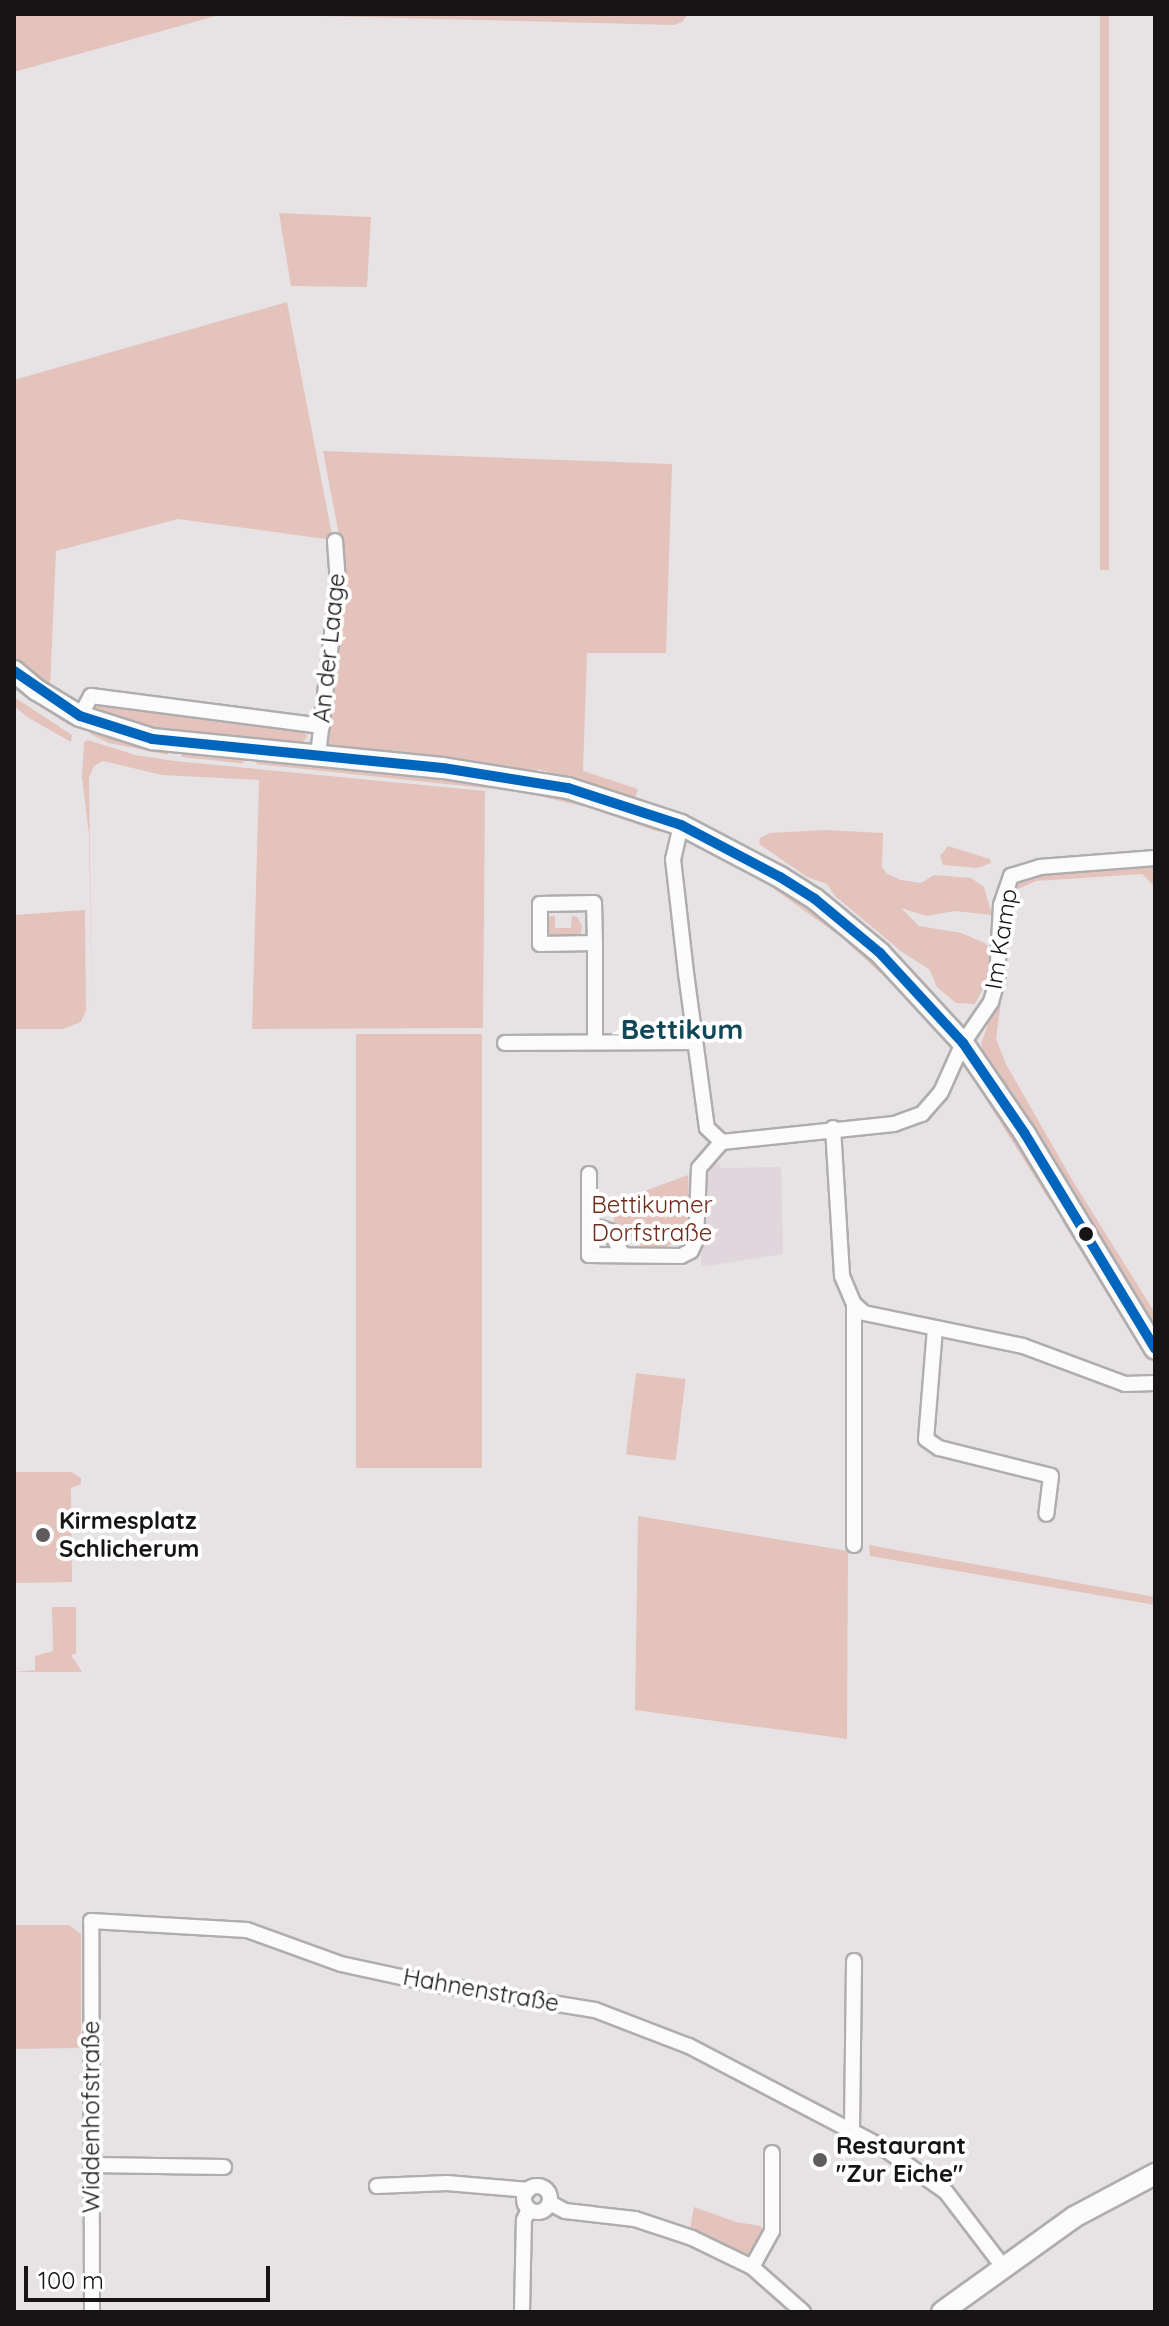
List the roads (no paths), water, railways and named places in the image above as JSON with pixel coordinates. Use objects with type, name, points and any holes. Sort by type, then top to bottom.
[{"type":"main road","points":[[14,671],[37,690],[80,716],[101,726],[152,739],[535,781],[589,794],[681,825],[780,877],[849,925],[940,1014],[1025,1134],[1155,1349]]},
{"type":"main road","points":[[942,2312],[1074,2217],[1155,2174]]},
{"type":"street","name":"An der Laage","points":[[318,755],[338,583],[335,541]]},
{"type":"street","points":[[80,716],[91,696],[322,726]]},
{"type":"street","points":[[681,825],[673,859],[695,1042],[707,1128],[722,1142]]},
{"type":"street","name":"Im Kamp","points":[[963,1043],[982,1018],[994,991],[1001,905],[1011,876],[1040,867],[1155,858]]},
{"type":"street","points":[[595,943],[540,944],[540,904],[594,903],[595,943],[595,1042]]},
{"type":"street","points":[[505,1043],[695,1042]]},
{"type":"street","points":[[589,1174],[589,1255],[674,1257],[691,1251],[696,1240],[699,1168],[722,1142],[902,1122],[922,1114],[941,1092],[963,1043]]},
{"type":"street","points":[[833,1128],[840,1259],[844,1285],[854,1304],[854,1545]]},
{"type":"street","points":[[589,1232],[600,1228],[610,1231],[623,1255]]},
{"type":"street","points":[[854,1304],[873,1317],[1023,1346],[1125,1384],[1155,1383]]},
{"type":"street","points":[[935,1328],[926,1439],[939,1448],[1051,1476],[1046,1514]]},
{"type":"street","name":"Hahnenstraße","points":[[91,1921],[247,1930],[341,1964],[428,1983],[595,2010],[689,2046],[852,2129],[946,2192],[1004,2268]]},
{"type":"street","name":"Widdenhofstraße","points":[[91,1921],[92,2312]]},
{"type":"street","points":[[852,2129],[854,1961]]},
{"type":"street","points":[[752,2267],[772,2231],[772,2153]]},
{"type":"street","points":[[91,2165],[224,2167]]},
{"type":"street","points":[[377,2186],[447,2183],[545,2189],[550,2203],[565,2211],[626,2218],[661,2227],[752,2267],[803,2312]]},
{"type":"street","points":[[522,2312],[524,2220],[529,2209],[525,2200],[529,2190]]},
{"type":"street","points":[[529,2209],[542,2211],[550,2203]]},
{"type":"place","name":"Kirmesplatz Schlicherum","points":[[43,1535]]},
{"type":"place","name":"Restaurant \"Zur Eiche\"","points":[[820,2160]]},
{"type":"district","name":"Bettikum","points":[[682,1029]]},
{"type":"park label","name":"Bettikumer Dorfstraße","points":[[652,1219]]}]
